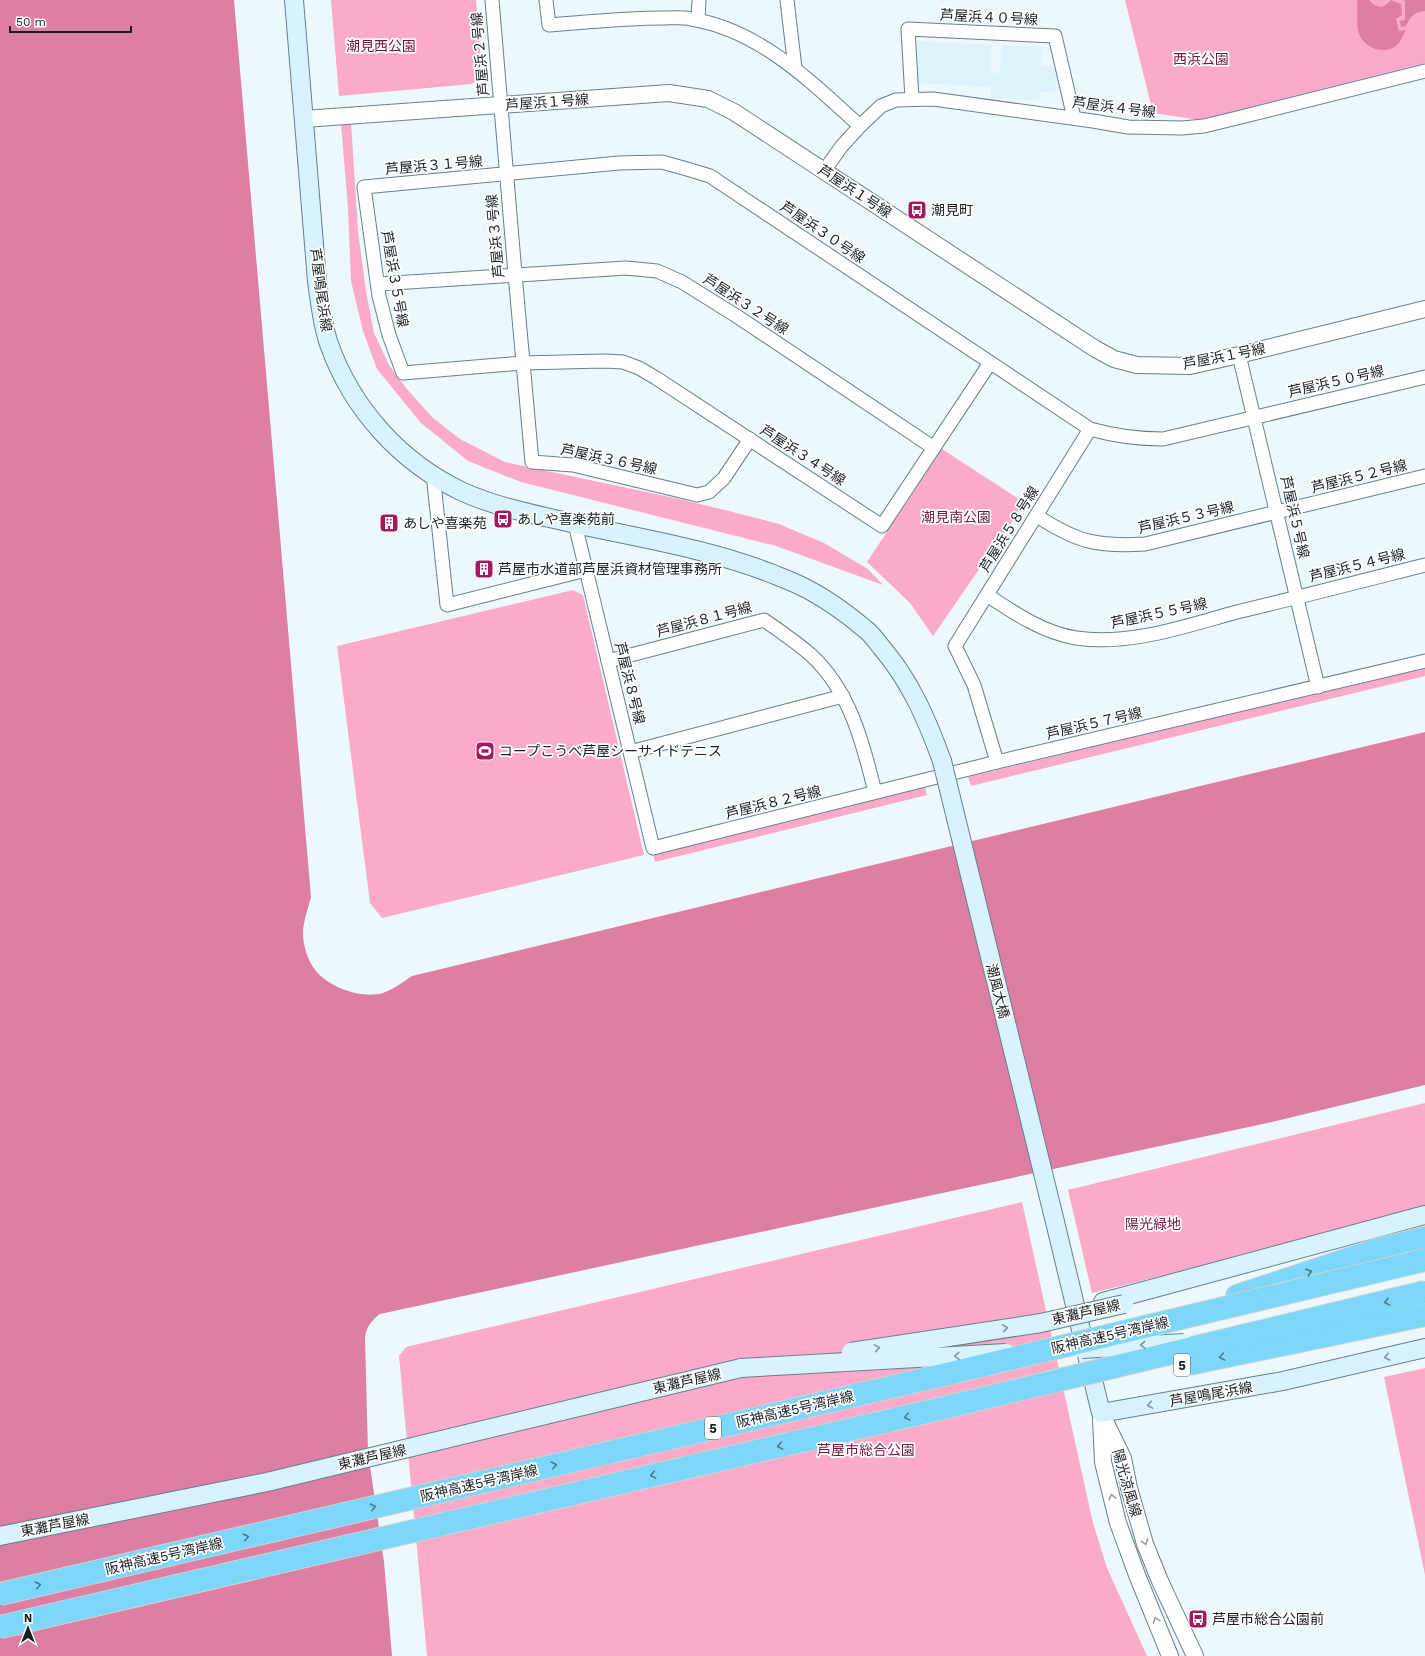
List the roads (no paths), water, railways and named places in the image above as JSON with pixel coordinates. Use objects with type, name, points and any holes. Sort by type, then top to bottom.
[{"type":"highway","name":"5","points":[[1139,1328],[1376,1250],[1425,1238]]},
{"type":"highway","name":"阪神高速5号湾岸線","points":[[0,1594],[1425,1260]]},
{"type":"highway","name":"5","points":[[0,1627],[939,1409],[1425,1292]]},
{"type":"highway","name":"5","points":[[939,1409],[1049,1393],[1425,1314]]},
{"type":"main road","name":"芦屋鳴尾浜線","points":[[294,0],[317,281],[323,323],[328,342],[345,381],[356,401],[373,423],[403,452],[433,474],[463,492],[516,510],[706,553],[750,566],[800,585],[832,604],[867,630],[896,664],[917,699],[942,761]]},
{"type":"main road","name":"潮風大橋","points":[[942,761],[1075,1309]]},
{"type":"main road","points":[[1101,1413],[1075,1309],[1425,1215]]},
{"type":"main road","name":"東灘芦屋線","points":[[0,1536],[267,1482],[742,1368],[1041,1323],[1124,1304],[1425,1225]]},
{"type":"main road","name":"東灘芦屋線","points":[[742,1368],[1227,1341],[1425,1326]]},
{"type":"main road","name":"芦屋鳴尾浜線","points":[[1101,1413],[1282,1381],[1425,1348]]},
{"type":"street","name":"芦屋浜２号線","points":[[492,0],[501,106]]},
{"type":"street","points":[[546,0],[549,25],[645,18],[690,18],[723,27],[758,44],[795,68],[860,126]]},
{"type":"street","points":[[698,20],[699,0]]},
{"type":"street","points":[[787,0],[795,68]]},
{"type":"street","name":"芦屋浜４０号線","points":[[912,99],[908,29],[1055,36],[1074,118]]},
{"type":"street","name":"芦屋浜４号線","points":[[824,171],[841,147],[860,126],[881,106],[896,100],[932,99],[1074,118],[1128,127],[1182,128],[1204,126],[1425,70]]},
{"type":"street","name":"芦屋浜１号線","points":[[304,119],[669,93],[690,95],[708,99],[734,112],[1068,331],[1114,359],[1137,365],[1190,366],[1425,309]]},
{"type":"street","name":"芦屋浜３号線","points":[[501,106],[514,274],[523,363]]},
{"type":"street","name":"芦屋浜３０号線","points":[[506,174],[619,163],[662,162],[710,176],[1090,430]]},
{"type":"street","name":"芦屋浜３１号線","points":[[364,187],[506,174]]},
{"type":"street","name":"芦屋浜３５号線","points":[[364,187],[378,284],[389,335],[403,373],[523,363]]},
{"type":"street","name":"芦屋浜３２号線","points":[[378,284],[514,274],[626,268],[657,271],[682,282],[738,317],[934,448]]},
{"type":"street","name":"芦屋浜５号線","points":[[1239,355],[1298,597],[1318,687]]},
{"type":"street","name":"芦屋浜３４号線","points":[[523,363],[604,361],[623,362],[639,368],[882,526],[990,363]]},
{"type":"street","name":"芦屋浜３６号線","points":[[523,363],[532,462],[573,465],[697,495],[709,492],[724,478],[750,439]]},
{"type":"street","name":"芦屋浜５０号線","points":[[1090,430],[1119,437],[1163,439],[1425,377]]},
{"type":"street","name":"芦屋浜５８号線","points":[[997,762],[974,685],[955,646],[1090,430]]},
{"type":"street","points":[[433,474],[447,605],[586,570]]},
{"type":"street","name":"芦屋浜５２号線","points":[[1277,512],[1425,476]]},
{"type":"street","name":"芦屋浜５３号線","points":[[1037,516],[1058,530],[1074,537],[1099,544],[1120,546],[1145,544],[1277,512]]},
{"type":"street","name":"芦屋浜８号線","points":[[575,524],[630,752]]},
{"type":"street","name":"芦屋浜５４号線","points":[[1298,597],[1425,565]]},
{"type":"street","name":"芦屋浜５５号線","points":[[987,595],[1012,612],[1045,628],[1075,638],[1113,640],[1161,632],[1298,597]]},
{"type":"street","name":"芦屋浜８１号線","points":[[608,661],[764,620],[811,656],[828,675],[843,696],[860,736],[875,792]]},
{"type":"street","name":"芦屋浜５７号線","points":[[997,762],[1425,661]]},
{"type":"street","points":[[630,752],[843,696]]},
{"type":"street","name":"芦屋浜８２号線","points":[[630,752],[653,848],[997,762]]},
{"type":"street","name":"陽光涼風線","points":[[1101,1413],[1103,1462],[1118,1523],[1137,1575],[1170,1656]]},
{"type":"street","name":"陽光涼風線","points":[[1101,1413],[1123,1458],[1129,1488],[1145,1544],[1160,1581],[1195,1656]]},
{"type":"place","name":"潮見町","points":[[917,210]]},
{"type":"place","name":"あしや喜楽苑前","points":[[503,519]]},
{"type":"place","name":"あしや喜楽苑","points":[[389,523]]},
{"type":"place","name":"芦屋市水道部芦屋浜資材管理事務所","points":[[484,569]]},
{"type":"place","name":"コープこうべ芦屋シーサイドテニス","points":[[485,751]]},
{"type":"place","name":"芦屋市総合公園前","points":[[1198,1619]]},
{"type":"park label","name":"潮見西公園","points":[[381,46]]},
{"type":"park label","name":"西浜公園","points":[[1201,59]]},
{"type":"park label","name":"潮見南公園","points":[[956,517]]},
{"type":"park label","name":"陽光緑地","points":[[1153,1224]]},
{"type":"park label","name":"芦屋市総合公園","points":[[866,1450]]}]
